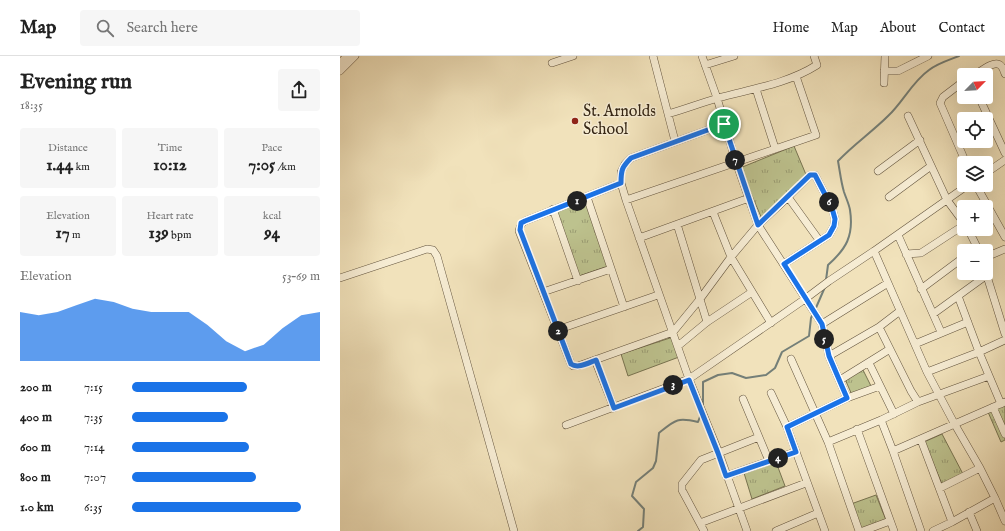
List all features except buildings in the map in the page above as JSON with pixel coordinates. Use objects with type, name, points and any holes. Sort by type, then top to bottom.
[{"type":"street","points":[[340,63],[347,56]]},
{"type":"street","points":[[340,70],[355,56]]},
{"type":"street","points":[[552,63],[573,56]]},
{"type":"street","points":[[653,56],[675,142]]},
{"type":"street","points":[[702,56],[758,225],[820,321],[829,356],[847,398]]},
{"type":"street","points":[[705,65],[734,56]]},
{"type":"street","points":[[668,114],[717,98],[756,89],[796,76],[816,65],[814,56]]},
{"type":"street","points":[[884,83],[885,56]]},
{"type":"street","points":[[884,71],[898,71],[928,56]]},
{"type":"street","points":[[986,68],[993,64],[998,64],[1001,66],[1005,74]]},
{"type":"street","points":[[626,200],[816,135],[796,76]]},
{"type":"street","points":[[957,86],[943,97],[940,100],[940,103],[963,156]]},
{"type":"street","points":[[756,89],[775,148]]},
{"type":"street","points":[[982,104],[1005,152]]},
{"type":"street","points":[[908,116],[947,200],[957,214]]},
{"type":"street","points":[[724,124],[631,158],[625,164],[621,172],[621,183],[658,295],[747,531]]},
{"type":"street","points":[[878,171],[920,140]]},
{"type":"street","points":[[993,168],[1005,160]]},
{"type":"street","points":[[889,197],[931,166]]},
{"type":"street","points":[[621,183],[521,223],[520,230],[542,292],[572,365],[578,366],[673,332],[700,299],[730,257],[758,225],[810,175],[815,175],[832,208],[835,219],[834,226],[829,235],[819,240],[784,264]]},
{"type":"street","points":[[566,425],[689,380],[958,192]]},
{"type":"street","points":[[980,192],[1005,237]]},
{"type":"street","points":[[587,197],[624,307]]},
{"type":"street","points":[[788,197],[819,240]]},
{"type":"street","points":[[639,238],[749,198]]},
{"type":"street","points":[[553,209],[578,280]]},
{"type":"street","points":[[713,212],[730,257],[771,323]]},
{"type":"street","points":[[677,224],[707,322]]},
{"type":"street","points":[[906,254],[921,253],[957,229]]},
{"type":"street","points":[[898,234],[941,332]]},
{"type":"street","points":[[340,278],[427,249],[433,250],[437,256],[514,531]]},
{"type":"street","points":[[993,254],[1005,249]]},
{"type":"street","points":[[874,251],[927,372],[940,394],[954,424],[980,468],[1005,521]]},
{"type":"street","points":[[921,289],[957,262]]},
{"type":"street","points":[[542,292],[611,269]]},
{"type":"street","points":[[933,314],[978,280]]},
{"type":"street","points":[[988,280],[1005,334]]},
{"type":"street","points":[[820,321],[888,283]]},
{"type":"street","points":[[678,346],[707,322],[752,292]]},
{"type":"street","points":[[557,330],[658,295]]},
{"type":"street","points":[[894,451],[1003,403],[989,376],[958,296]]},
{"type":"street","points":[[829,356],[879,327],[900,311]]},
{"type":"street","points":[[915,344],[968,322]]},
{"type":"street","points":[[879,327],[918,402]]},
{"type":"street","points":[[927,372],[979,352],[1005,340]]},
{"type":"street","points":[[840,380],[890,349]]},
{"type":"street","points":[[791,359],[828,442],[859,531]]},
{"type":"street","points":[[596,360],[614,408]]},
{"type":"street","points":[[869,363],[894,414]]},
{"type":"street","points":[[828,442],[881,420],[918,402],[989,376]]},
{"type":"street","points":[[787,427],[847,398],[880,386]]},
{"type":"street","points":[[771,393],[787,427],[806,483],[825,531]]},
{"type":"street","points":[[743,399],[769,461]]},
{"type":"street","points":[[993,407],[1005,434]]},
{"type":"street","points":[[881,420],[894,451],[921,531]]},
{"type":"street","points":[[857,429],[894,531]]},
{"type":"street","points":[[704,531],[682,490],[682,484],[701,460],[759,437]]},
{"type":"street","points":[[921,440],[952,522]]},
{"type":"street","points":[[726,476],[796,452]]},
{"type":"street","points":[[940,488],[980,468]]},
{"type":"street","points":[[700,524],[738,508],[806,483]]},
{"type":"street","points":[[933,531],[995,498]]},
{"type":"street","points":[[969,512],[976,531]]},
{"type":"street","points":[[776,531],[818,514]]},
{"type":"street","points":[[863,531],[890,521]]},
{"type":"green space","points":[[794,146],[807,177],[762,219],[740,168]]},
{"type":"green space","points":[[586,201],[608,266],[579,276],[557,211]]},
{"type":"green space","points":[[673,337],[679,357],[628,376],[621,354]]},
{"type":"green space","points":[[863,370],[871,386],[852,395],[845,379]]},
{"type":"green space","points":[[1005,404],[1005,440],[1001,442],[988,412]]},
{"type":"green space","points":[[942,434],[963,474],[942,484],[924,442]]},
{"type":"green space","points":[[776,462],[785,486],[752,499],[744,473]]},
{"type":"green space","points":[[876,495],[886,520],[861,529],[851,504]]},
{"type":"waterway","points":[[826,280],[828,265],[844,247],[850,235],[851,227],[850,210],[843,188],[838,161],[888,116],[923,75],[936,65],[959,56]]},
{"type":"waterway","points":[[815,310],[825,287]]},
{"type":"waterway","points":[[703,405],[703,382],[718,375],[732,373],[746,378],[766,375],[775,368],[782,352],[809,336],[811,318],[813,314]]},
{"type":"waterway","points":[[638,531],[643,527],[644,509],[632,496],[636,482],[653,468],[656,461],[659,433],[673,422],[681,420],[698,422],[701,414]]},
{"type":"place","name":"St. Arnolds School","points":[[575,121]]},
{"type":"route","points":[[724,124],[758,225],[810,175],[813,174],[815,175],[832,208],[835,219],[834,226],[829,235],[784,264],[822,324],[829,356],[847,398],[787,427],[796,452],[726,476],[689,380],[614,408],[596,360],[578,366],[573,366],[571,364],[542,292],[520,230],[521,223],[525,221],[621,183],[621,172],[625,164],[631,158],[724,124]]}]
